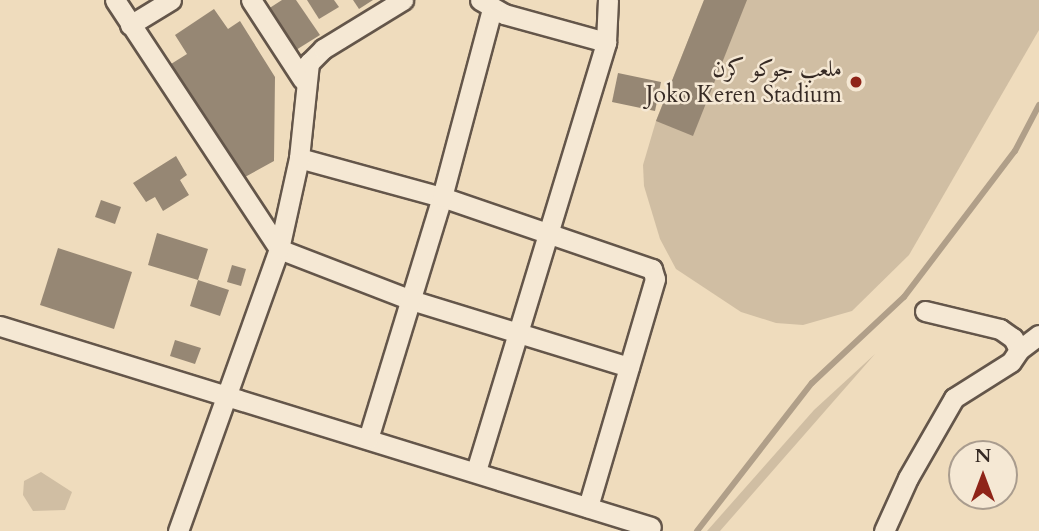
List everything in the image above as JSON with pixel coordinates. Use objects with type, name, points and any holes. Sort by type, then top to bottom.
[{"type":"street","points":[[115,0],[279,249],[411,300],[629,367]]},
{"type":"street","points":[[130,25],[171,0]]},
{"type":"street","points":[[251,0],[303,80]]},
{"type":"street","points":[[178,531],[229,396],[279,249],[299,158],[303,80],[309,63],[323,48],[403,0]]},
{"type":"street","points":[[476,471],[606,42],[608,0]]},
{"type":"street","points":[[368,439],[442,197],[486,5],[606,42]]},
{"type":"street","points":[[299,158],[442,197],[652,269],[655,279],[588,507]]},
{"type":"street","points":[[925,311],[1000,329],[1013,338],[1019,350]]},
{"type":"street","points":[[0,326],[650,527]]},
{"type":"street","points":[[884,531],[954,398],[1011,362],[1019,350],[1039,335]]},
{"type":"shaded area","points":[[704,0],[1039,0],[1039,30],[909,255],[852,311],[803,325],[776,323],[741,312],[676,269],[660,239],[644,186],[643,165],[656,121]]},
{"type":"shaded area","points":[[875,354],[720,531],[707,531],[814,410]]},
{"type":"shaded area","points":[[41,472],[72,492],[65,510],[33,511],[23,495],[24,481]]},
{"type":"building","points":[[282,0],[296,0],[320,35],[296,50],[268,9]]},
{"type":"building","points":[[307,0],[334,0],[339,7],[319,19]]},
{"type":"building","points":[[353,0],[373,0],[359,9]]},
{"type":"building","points":[[704,0],[747,0],[693,136],[656,121]]},
{"type":"building","points":[[214,9],[228,29],[240,21],[275,77],[274,161],[245,177],[171,64],[187,54],[175,35]]},
{"type":"building","points":[[618,73],[661,82],[655,111],[612,102]]},
{"type":"building","points":[[176,156],[187,175],[180,180],[189,195],[163,211],[155,197],[146,202],[133,183]]},
{"type":"building","points":[[101,200],[121,207],[115,224],[95,217]]},
{"type":"building","points":[[157,233],[208,249],[198,280],[148,265]]},
{"type":"building","points":[[58,248],[132,272],[114,329],[40,305]]},
{"type":"building","points":[[232,265],[246,269],[241,286],[227,282]]},
{"type":"building","points":[[198,280],[229,290],[220,316],[190,306]]},
{"type":"building","points":[[175,340],[201,348],[195,364],[170,356]]},
{"type":"waterway","points":[[697,531],[812,383],[904,297],[1015,151],[1039,105]]},
{"type":"place","name":"ملعب جوكو كرن Joko Keren Stadium","points":[[856,82]]}]
